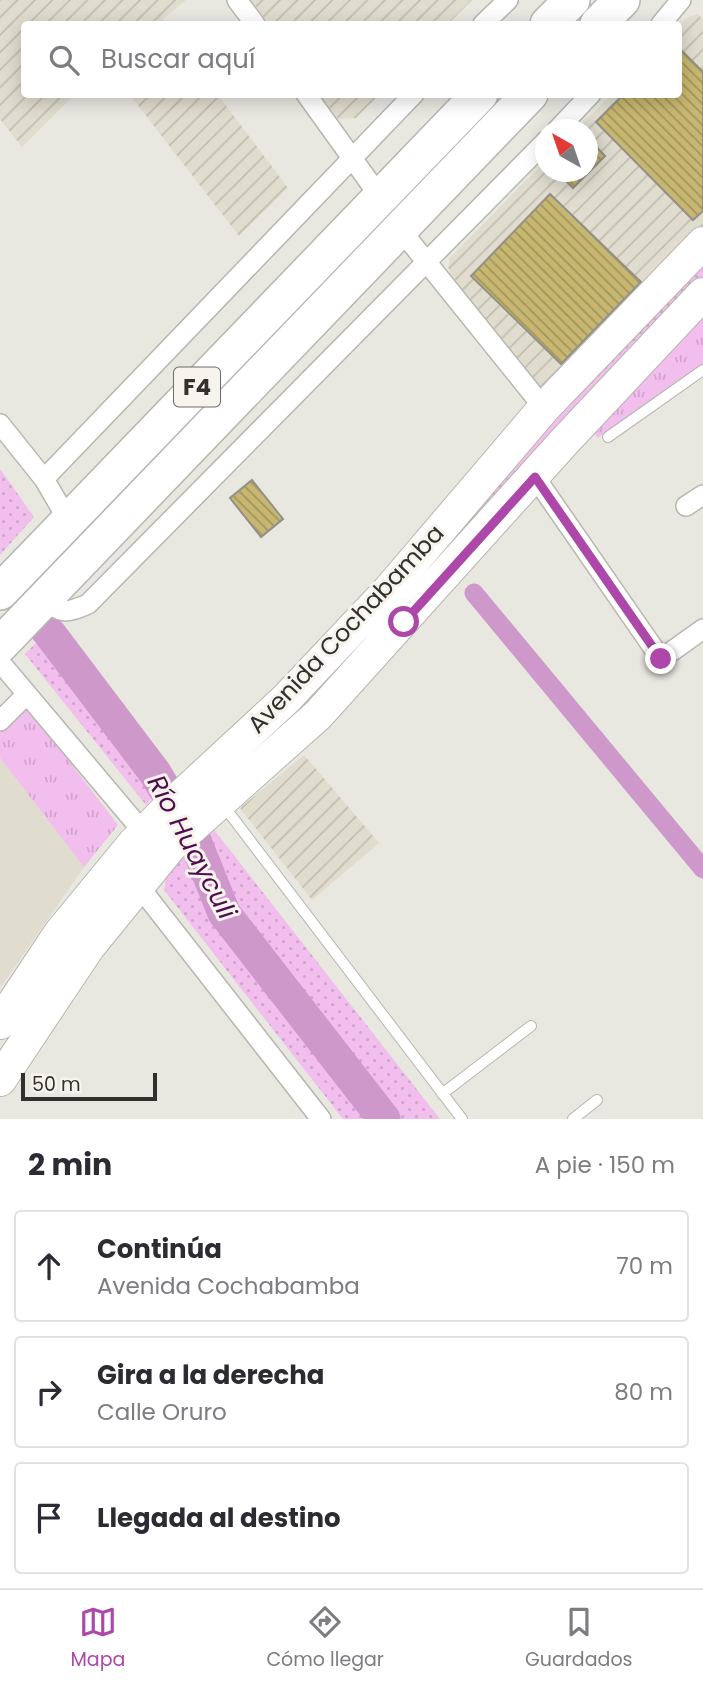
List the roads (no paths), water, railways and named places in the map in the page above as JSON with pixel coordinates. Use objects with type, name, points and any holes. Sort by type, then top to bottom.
[{"type":"highway","points":[[551,21],[572,0]]},
{"type":"highway","points":[[601,21],[622,0]]},
{"type":"highway","name":"F4","points":[[7,585],[476,98]]},
{"type":"highway","name":"F4","points":[[0,645],[526,98]]},
{"type":"main road","name":"Avenida Cochabamba","points":[[190,813],[286,699],[388,591],[544,408],[703,243]]},
{"type":"main road","name":"Avenida Cochabamba","points":[[0,1023],[60,933],[190,813],[318,715],[564,442],[703,294]]},
{"type":"main road","name":"Avenida Cochabamba","points":[[0,1080],[88,948],[143,856]]},
{"type":"street","points":[[237,0],[253,21]]},
{"type":"street","points":[[487,21],[508,0]]},
{"type":"street","points":[[664,21],[681,0]]},
{"type":"street","points":[[309,98],[380,197]]},
{"type":"street","points":[[44,479],[410,98]]},
{"type":"street","points":[[568,119],[588,98]]},
{"type":"street","points":[[36,608],[71,612],[88,604],[535,151]]},
{"type":"street","points":[[400,229],[544,408]]},
{"type":"street","points":[[0,424],[44,479],[68,520]]},
{"type":"street","points":[[535,477],[661,659],[703,629]]},
{"type":"street","points":[[686,506],[703,495]]},
{"type":"street","points":[[0,662],[27,694],[143,856],[321,1119]]},
{"type":"street","points":[[0,721],[27,694]]},
{"type":"lane","points":[[608,436],[703,370]]},
{"type":"lane","points":[[190,813],[462,1119]]},
{"type":"lane","points":[[442,1094],[531,1026]]},
{"type":"lane","points":[[573,1119],[597,1100]]},
{"type":"waterway","name":"Río Huayculi","points":[[13,590],[50,634],[155,773],[193,836],[224,913],[384,1119]]},
{"type":"waterway","points":[[474,593],[703,869]]}]
